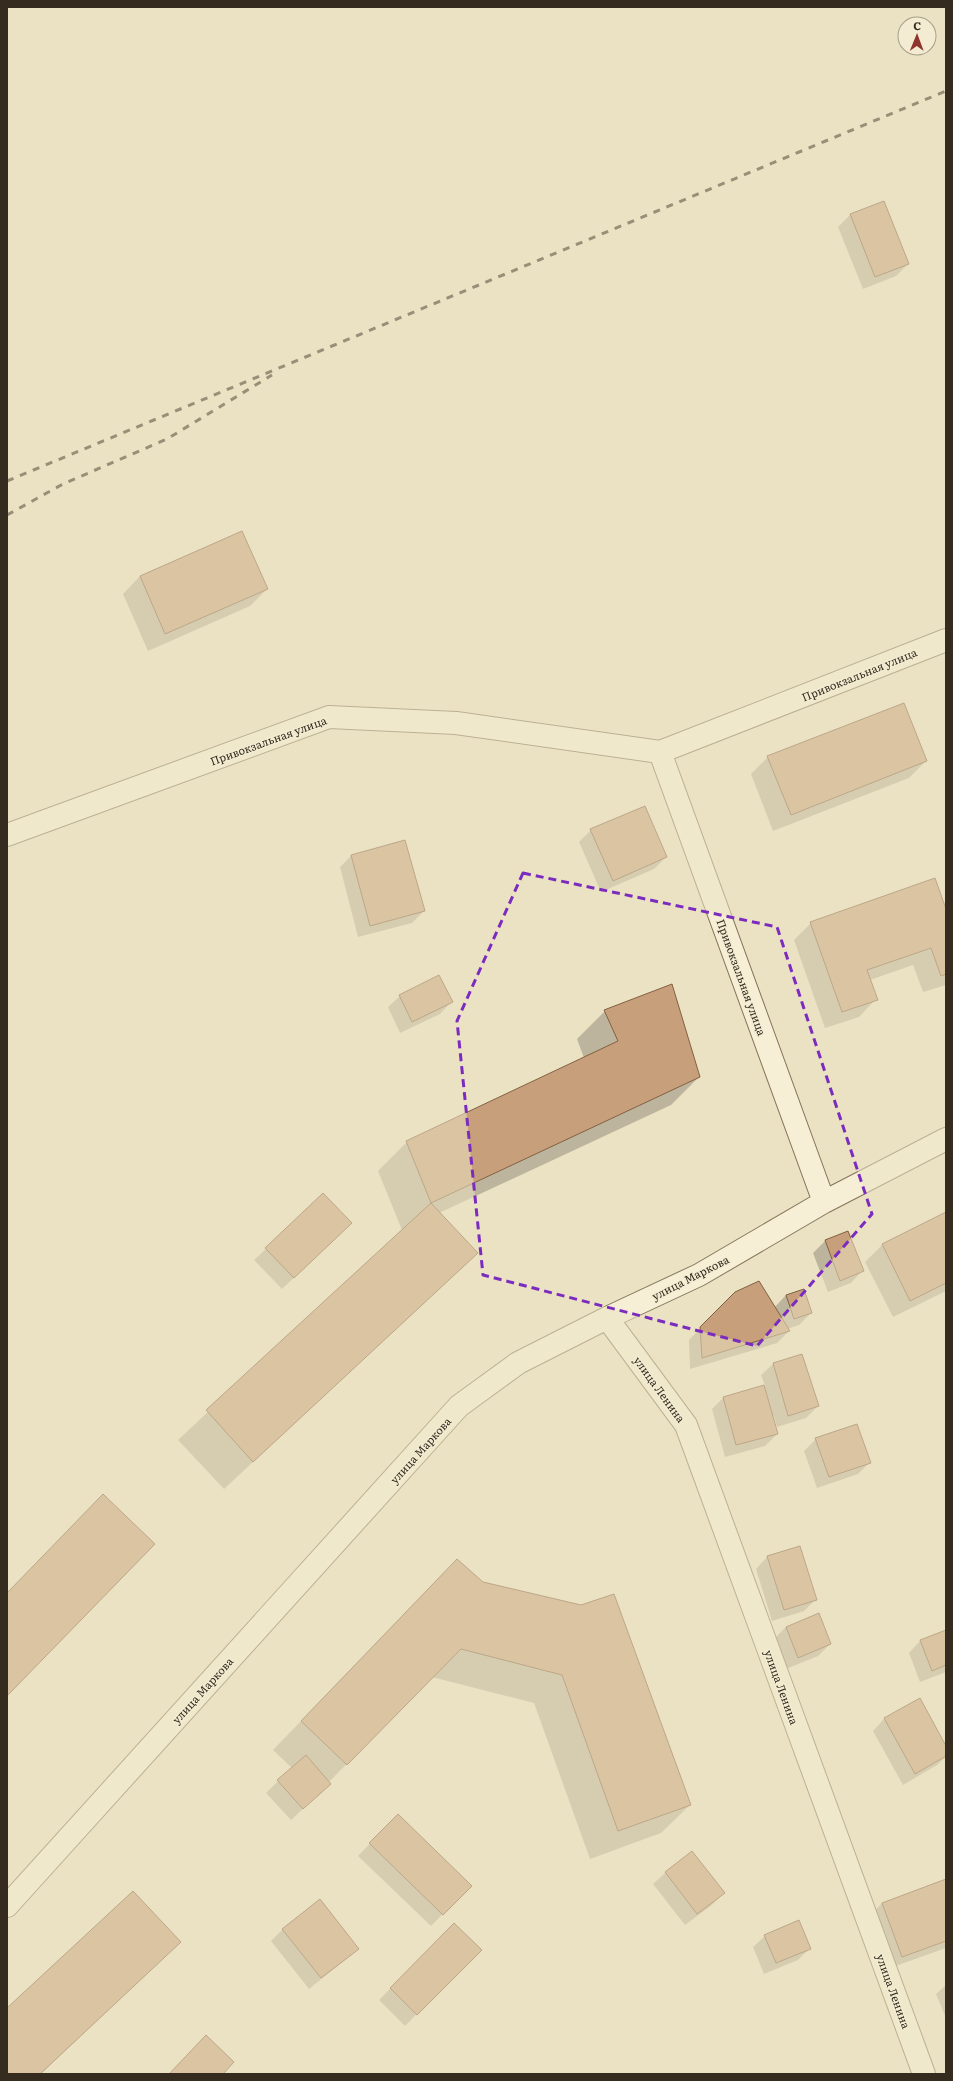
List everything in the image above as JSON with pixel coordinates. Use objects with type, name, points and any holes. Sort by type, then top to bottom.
[{"type":"street","name":"Привокзальная улица","points":[[7,835],[329,717],[456,723],[660,752],[946,640]]},
{"type":"street","name":"Привокзальная улица","points":[[660,752],[824,1202]]},
{"type":"street","name":"улица Маркова","points":[[7,1906],[459,1406],[518,1364],[607,1318],[699,1275],[824,1202],[946,1138]]},
{"type":"street","name":"улица Ленина","points":[[607,1318],[686,1425],[924,2074]]},
{"type":"highlighted area","points":[[523,873],[777,927],[872,1214],[757,1346],[483,1275],[457,1021]]},
{"type":"building","points":[[884,201],[909,264],[875,277],[850,214]]},
{"type":"building","points":[[242,531],[268,589],[165,634],[140,576]]},
{"type":"building","points":[[904,703],[927,761],[791,815],[767,756]]},
{"type":"building","points":[[645,806],[667,857],[613,881],[590,829]]},
{"type":"building","points":[[405,840],[425,911],[370,926],[351,855]]},
{"type":"building","points":[[935,878],[946,909],[946,974],[941,976],[931,948],[867,970],[878,1000],[842,1012],[810,922]]},
{"type":"building","points":[[439,975],[453,1002],[412,1022],[399,995]]},
{"type":"building","points":[[672,984],[700,1077],[431,1203],[406,1141],[618,1041],[604,1010]]},
{"type":"building","points":[[323,1193],[352,1223],[294,1278],[265,1248]]},
{"type":"building","points":[[431,1203],[478,1253],[253,1462],[206,1410]]},
{"type":"building","points":[[946,1212],[946,1283],[910,1301],[882,1244]]},
{"type":"building","points":[[848,1231],[864,1271],[840,1281],[825,1240]]},
{"type":"building","points":[[759,1281],[790,1331],[702,1358],[700,1327],[735,1292]]},
{"type":"building","points":[[804,1289],[812,1313],[794,1319],[786,1295]]},
{"type":"building","points":[[802,1354],[819,1406],[788,1416],[773,1363]]},
{"type":"building","points":[[764,1385],[778,1434],[736,1445],[723,1397]]},
{"type":"building","points":[[857,1424],[871,1463],[829,1477],[815,1438]]},
{"type":"building","points":[[103,1494],[155,1544],[7,1696],[7,1593]]},
{"type":"building","points":[[800,1546],[817,1600],[784,1610],[767,1556]]},
{"type":"building","points":[[457,1559],[483,1582],[581,1605],[614,1594],[691,1805],[618,1831],[562,1675],[461,1649],[347,1765],[301,1721]]},
{"type":"building","points":[[819,1613],[831,1644],[798,1658],[786,1627]]},
{"type":"building","points":[[946,1630],[946,1665],[932,1671],[920,1640]]},
{"type":"building","points":[[920,1698],[946,1746],[946,1756],[915,1774],[884,1718]]},
{"type":"building","points":[[306,1755],[331,1784],[303,1809],[277,1780]]},
{"type":"building","points":[[398,1814],[472,1886],[443,1915],[369,1843]]},
{"type":"building","points":[[692,1851],[725,1893],[697,1914],[665,1872]]},
{"type":"building","points":[[946,1879],[946,1941],[902,1957],[882,1903]]},
{"type":"building","points":[[133,1891],[181,1942],[40,2074],[7,2074],[7,2008]]},
{"type":"building","points":[[320,1899],[359,1949],[321,1978],[282,1929]]},
{"type":"building","points":[[799,1920],[811,1949],[776,1963],[764,1935]]},
{"type":"building","points":[[454,1923],[482,1950],[417,2015],[390,1988]]},
{"type":"building","points":[[206,2035],[234,2062],[223,2074],[169,2074]]},
{"type":"railway","points":[[7,481],[946,91]]},
{"type":"railway","points":[[7,515],[63,484],[167,439],[272,375]]}]
